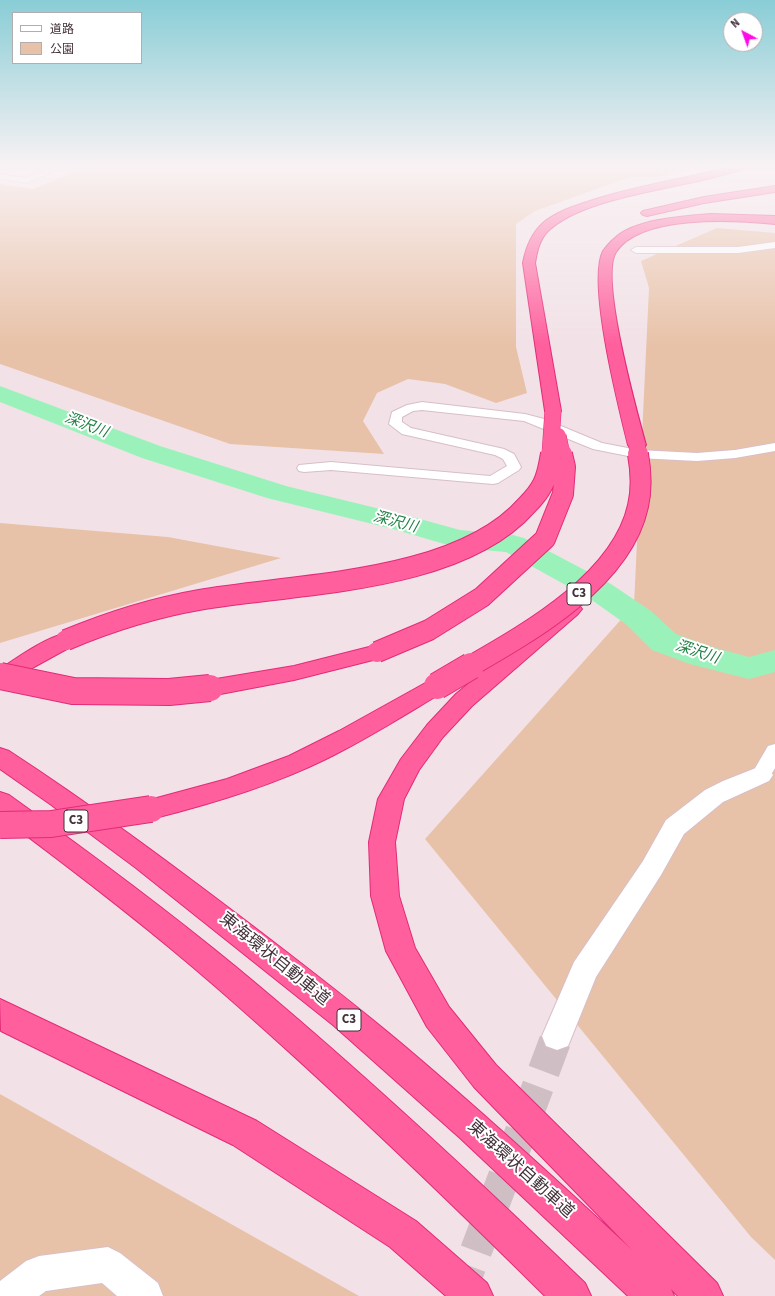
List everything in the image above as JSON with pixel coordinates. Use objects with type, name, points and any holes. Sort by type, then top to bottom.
[{"type":"highway","points":[[0,676],[73,691],[169,692],[210,688],[289,675],[331,666],[377,652],[429,630],[482,597],[545,539],[563,494],[565,468],[552,411],[529,263],[531,247],[542,231],[549,225]]},
{"type":"highway","name":"C3","points":[[654,225],[624,236],[615,243],[608,253],[605,267],[609,315],[637,445],[641,478],[638,508],[629,532],[616,556],[576,605],[464,700],[435,731],[410,765],[390,799],[382,842],[385,896],[401,951],[438,1016],[485,1076],[704,1296]]},
{"type":"highway","name":"C3","points":[[593,266],[596,289],[620,368]]},
{"type":"highway","points":[[0,680],[26,662],[66,640],[105,624],[144,611],[229,595],[392,571],[449,555],[479,542],[502,529],[524,511],[539,492],[548,474],[552,411]]},
{"type":"highway","name":"C3","points":[[0,825],[51,824],[151,809],[201,797],[262,776],[318,753],[436,686],[532,628],[571,601],[595,580]]},
{"type":"highway","name":"東海環状自動車道","points":[[10,764],[82,812],[171,878],[409,1069],[528,1177],[655,1296]]},
{"type":"highway","name":"C3","points":[[0,802],[43,832],[117,889],[197,953],[315,1053],[472,1198],[572,1296]]},
{"type":"highway","points":[[0,1013],[12,1021],[40,1035],[245,1133],[403,1234],[474,1296]]},
{"type":"street","points":[[636,250],[724,250],[775,245]]},
{"type":"street","points":[[304,468],[330,466],[493,480],[514,467],[509,457],[499,452],[407,431],[395,424],[396,415],[406,409],[421,406],[445,407],[517,416],[538,421],[595,446],[657,457],[686,459],[712,457],[775,447]]},
{"type":"street","points":[[557,1036],[584,971],[652,868],[675,827],[714,796],[732,786],[761,775],[775,751]]},
{"type":"street","points":[[9,1296],[39,1274],[108,1265],[145,1296]]},
{"type":"green space","points":[[0,225],[516,225],[516,347],[527,393],[496,403],[445,384],[408,379],[377,393],[363,421],[384,454],[230,444],[0,364]]},
{"type":"green space","points":[[717,228],[775,233],[775,1260],[751,1237],[425,839],[634,605],[649,288],[641,261]]},
{"type":"green space","points":[[0,523],[168,537],[281,558],[0,643]]},
{"type":"green space","points":[[0,1094],[359,1296],[0,1296]]},
{"type":"waterway","name":"深沢川","points":[[0,393],[151,452],[277,492],[403,523],[458,539],[513,544],[600,591],[639,618],[664,642],[702,656],[749,668],[775,661]]},
{"type":"tunnel","points":[[459,1296],[557,1036]]}]
